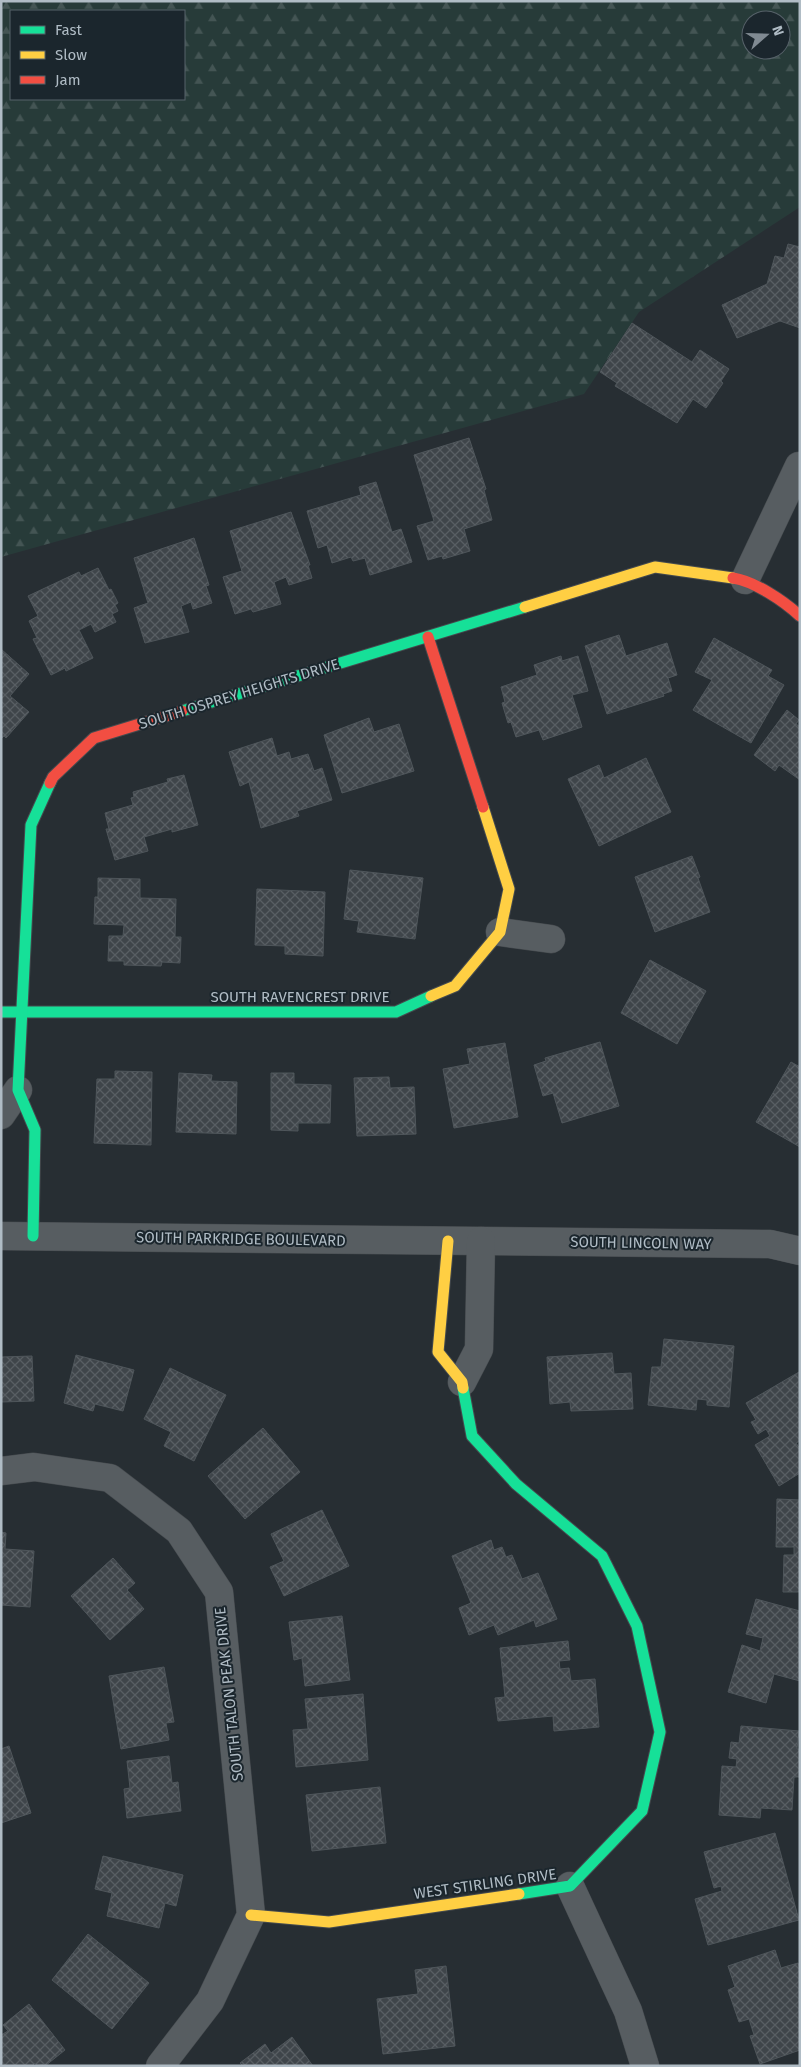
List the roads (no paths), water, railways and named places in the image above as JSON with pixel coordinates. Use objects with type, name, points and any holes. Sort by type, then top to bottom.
[{"type":"street","points":[[799,466],[745,580],[791,608],[800,616]]},
{"type":"street","name":"SOUTH OSPREY HEIGHTS DRIVE","points":[[33,1236],[35,1130],[18,1090],[31,826],[53,776],[94,738],[655,567],[745,580]]},
{"type":"street","name":"SOUTH RAVENCREST DRIVE","points":[[1,1012],[396,1012],[455,986],[500,932],[509,889],[428,636]]},
{"type":"street","points":[[500,932],[551,939]]},
{"type":"street","points":[[1,1115],[18,1090]]},
{"type":"street","name":"SOUTH PARKRIDGE BOULEVARD","points":[[1,1236],[481,1241]]},
{"type":"street","points":[[448,1241],[438,1352],[462,1382],[479,1349],[481,1241]]},
{"type":"street","name":"SOUTH LINCOLN WAY","points":[[481,1241],[770,1244],[800,1251]]},
{"type":"street","name":"WEST STIRLING DRIVE","points":[[251,1915],[329,1922],[570,1886],[642,1811],[660,1732],[637,1626],[602,1556],[516,1484],[472,1436],[462,1382]]},
{"type":"street","name":"SOUTH TALON PEAK DRIVE","points":[[1,1471],[34,1467],[110,1478],[178,1531],[219,1592],[251,1915]]},
{"type":"street","points":[[570,1886],[628,2011],[646,2066]]},
{"type":"street","points":[[160,2066],[210,2001],[251,1915]]}]
